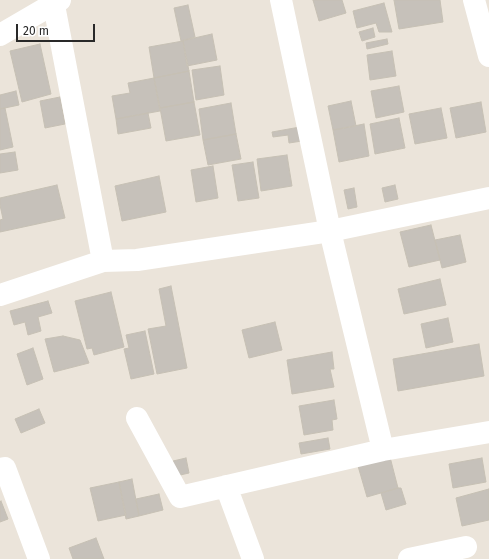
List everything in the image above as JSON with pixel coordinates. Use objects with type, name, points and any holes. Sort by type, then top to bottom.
[{"type":"street","points":[[281,0],[330,231],[384,450]]},
{"type":"street","points":[[474,0],[489,56]]},
{"type":"street","points":[[0,35],[56,1],[103,261]]},
{"type":"street","points":[[0,295],[103,261],[137,260],[330,231],[489,198]]},
{"type":"street","points":[[137,418],[180,497],[384,450],[489,432]]},
{"type":"street","points":[[0,469],[5,468],[39,559]]},
{"type":"street","points":[[226,486],[253,559]]},
{"type":"street","points":[[409,559],[466,547]]},
{"type":"building","points":[[313,0],[342,0],[346,13],[319,21]]},
{"type":"building","points":[[394,0],[440,0],[443,22],[399,29]]},
{"type":"building","points":[[384,3],[392,32],[379,32],[376,23],[357,28],[353,11]]},
{"type":"building","points":[[188,5],[195,37],[181,41],[174,8]]},
{"type":"building","points":[[373,28],[375,37],[362,41],[359,32]]},
{"type":"building","points":[[212,34],[217,60],[187,66],[183,41],[181,41]]},
{"type":"building","points":[[387,39],[388,44],[367,49],[366,43]]},
{"type":"building","points":[[183,41],[189,71],[154,78],[149,47]]},
{"type":"building","points":[[40,44],[51,94],[22,102],[10,51]]},
{"type":"building","points":[[392,51],[396,76],[370,80],[367,55]]},
{"type":"building","points":[[220,66],[224,95],[196,100],[192,70]]},
{"type":"building","points":[[189,71],[194,102],[160,108],[154,78]]},
{"type":"building","points":[[154,78],[160,111],[116,119],[112,96],[130,93],[128,83]]},
{"type":"building","points":[[399,86],[404,112],[376,118],[371,91]]},
{"type":"building","points":[[16,91],[19,105],[0,109],[0,95]]},
{"type":"building","points":[[60,97],[65,124],[45,128],[40,101]]},
{"type":"building","points":[[351,101],[356,126],[333,130],[328,106]]},
{"type":"building","points":[[194,102],[200,135],[166,141],[160,108]]},
{"type":"building","points":[[481,102],[486,132],[456,138],[450,108]]},
{"type":"building","points":[[231,103],[236,134],[203,140],[199,109]]},
{"type":"building","points":[[5,108],[13,147],[0,150],[0,109]]},
{"type":"building","points":[[441,108],[447,138],[415,144],[409,114]]},
{"type":"building","points":[[148,113],[151,128],[118,134],[116,119]]},
{"type":"building","points":[[399,118],[405,148],[375,154],[370,124]]},
{"type":"building","points":[[364,124],[369,156],[339,162],[333,130]]},
{"type":"building","points":[[300,127],[302,141],[289,143],[288,135],[273,137],[272,132]]},
{"type":"building","points":[[236,134],[241,159],[208,165],[203,140]]},
{"type":"building","points":[[15,152],[18,170],[0,173],[0,154]]},
{"type":"building","points":[[287,155],[292,186],[261,191],[257,159]]},
{"type":"building","points":[[253,162],[259,198],[238,201],[232,165]]},
{"type":"building","points":[[213,166],[218,198],[196,202],[191,170]]},
{"type":"building","points":[[159,176],[166,212],[122,221],[115,186]]},
{"type":"building","points":[[57,185],[65,218],[0,232],[0,220],[3,219],[0,198]]},
{"type":"building","points":[[395,185],[398,199],[385,202],[382,188]]},
{"type":"building","points":[[354,188],[357,207],[348,209],[344,190]]},
{"type":"building","points":[[431,225],[440,260],[409,267],[400,232]]},
{"type":"building","points":[[460,235],[466,262],[442,268],[435,240]]},
{"type":"building","points":[[440,279],[446,305],[404,314],[398,289]]},
{"type":"building","points":[[171,286],[187,368],[157,374],[148,329],[166,326],[159,289]]},
{"type":"building","points":[[111,292],[124,347],[94,355],[92,348],[87,349],[75,301]]},
{"type":"building","points":[[48,301],[52,313],[38,317],[41,331],[28,335],[25,322],[14,325],[10,311]]},
{"type":"building","points":[[448,318],[453,342],[426,348],[421,324]]},
{"type":"building","points":[[275,322],[282,350],[249,358],[242,330]]},
{"type":"building","points":[[145,331],[154,374],[131,379],[124,349],[129,348],[126,335]]},
{"type":"building","points":[[63,336],[80,340],[89,363],[54,372],[45,339]]},
{"type":"building","points":[[479,344],[484,376],[398,391],[393,359]]},
{"type":"building","points":[[33,348],[43,379],[27,385],[17,354]]},
{"type":"building","points":[[332,352],[334,369],[330,369],[334,387],[292,394],[287,360]]},
{"type":"building","points":[[334,400],[337,419],[332,420],[333,430],[304,435],[299,406]]},
{"type":"building","points":[[39,409],[45,423],[21,433],[15,419]]},
{"type":"building","points":[[328,438],[330,449],[301,454],[299,443]]},
{"type":"building","points":[[390,457],[398,488],[367,497],[358,466]]},
{"type":"building","points":[[186,458],[189,473],[176,476],[173,461]]},
{"type":"building","points":[[482,458],[486,482],[453,488],[449,464]]},
{"type":"building","points":[[132,479],[139,516],[126,519],[119,482]]},
{"type":"building","points":[[119,482],[126,515],[98,521],[90,488]]},
{"type":"building","points":[[401,488],[406,504],[386,510],[381,493]]},
{"type":"building","points":[[489,489],[489,520],[462,526],[456,498]]},
{"type":"building","points":[[159,494],[163,510],[139,516],[136,499]]},
{"type":"building","points":[[1,501],[8,519],[0,522],[0,502]]},
{"type":"building","points":[[96,538],[104,559],[73,559],[69,548]]}]
